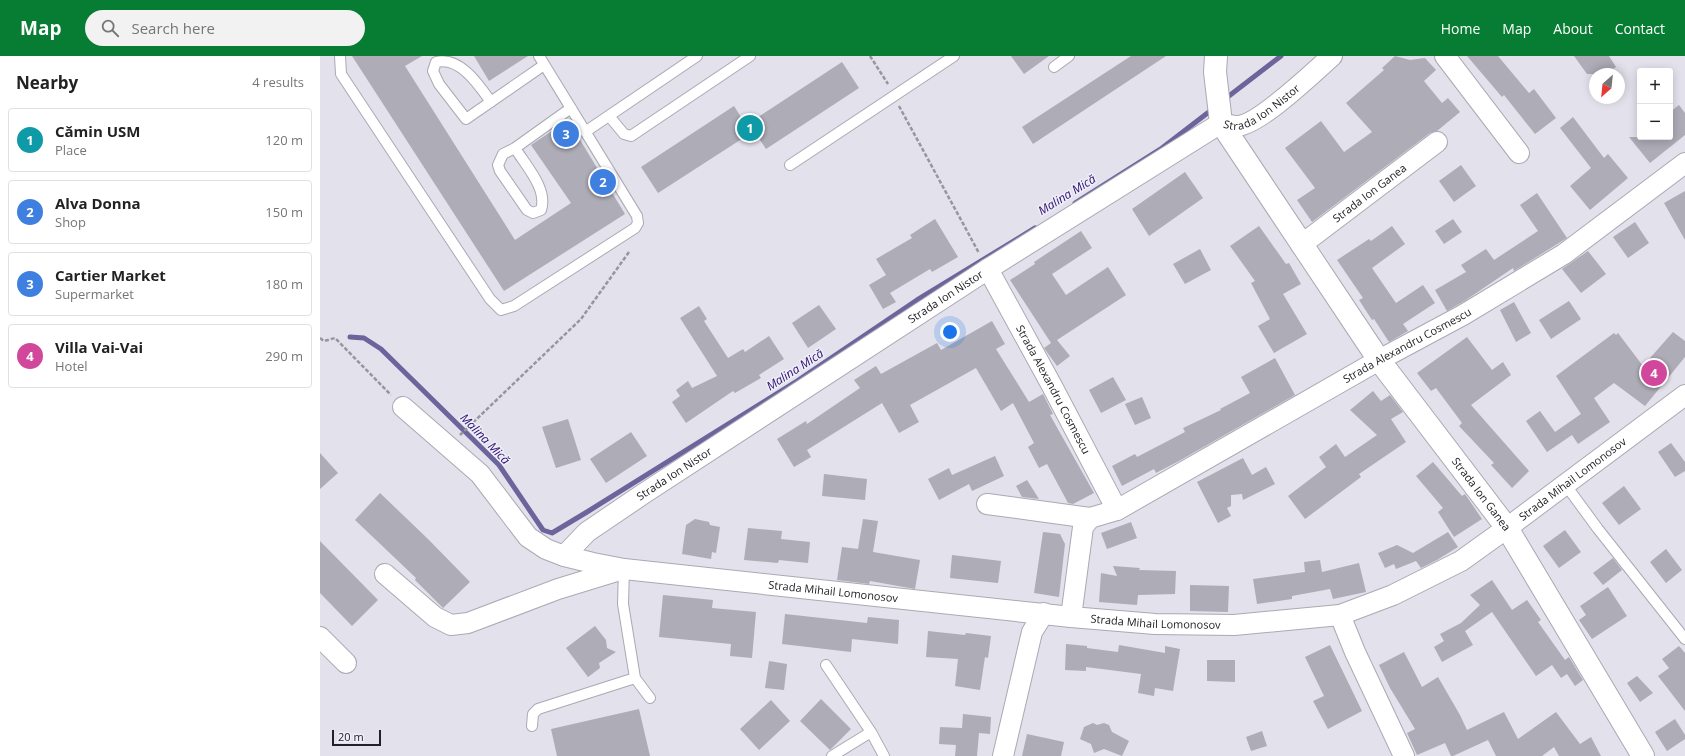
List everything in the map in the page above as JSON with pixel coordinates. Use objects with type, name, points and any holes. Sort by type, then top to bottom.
[{"type":"street","points":[[1216,56],[1215,72],[1221,123]]},
{"type":"street","name":"Strada Ion Nistor","points":[[564,556],[587,532],[643,494],[988,269],[1221,123],[1237,126],[1270,110],[1332,56]]},
{"type":"street","points":[[1445,56],[1518,153]]},
{"type":"street","name":"Strada Ion Ganea","points":[[1221,123],[1379,360],[1507,528],[1643,756]]},
{"type":"street","name":"Strada Ion Ganea","points":[[1302,245],[1437,142]]},
{"type":"street","name":"Strada Alexandru Cosmescu","points":[[987,504],[1090,518],[1117,510],[1379,360],[1463,315],[1564,254],[1685,163]]},
{"type":"street","name":"Strada Alexandru Cosmescu","points":[[988,269],[1052,386],[1117,510]]},
{"type":"street","name":"Strada Mihail Lomonosov","points":[[403,407],[480,474],[528,537],[546,549],[564,556],[624,569],[1071,617],[1156,624],[1234,625],[1340,614],[1361,608],[1393,595],[1438,573],[1461,561],[1507,528],[1685,395]]},
{"type":"street","points":[[1071,617],[1083,527],[1090,518]]},
{"type":"street","points":[[385,574],[435,617],[451,625],[468,623],[558,589],[624,569]]},
{"type":"street","points":[[1003,756],[1032,632],[1044,613]]},
{"type":"street","points":[[1340,614],[1355,652],[1404,756]]},
{"type":"street","points":[[320,637],[346,663]]},
{"type":"lane","points":[[340,56],[341,74],[490,299],[501,310],[514,306],[635,228],[638,223],[637,216],[542,60],[491,102],[466,119],[439,84],[433,71],[436,62],[443,58],[451,59],[463,65],[491,102]]},
{"type":"lane","points":[[585,132],[697,56]]},
{"type":"lane","points":[[609,116],[624,134],[631,136],[750,56]]},
{"type":"lane","points":[[790,165],[954,56]]},
{"type":"lane","points":[[1054,67],[1069,56]]},
{"type":"lane","points":[[515,148],[541,189],[543,203],[541,210],[533,213],[527,210],[500,171],[498,165],[503,154],[515,148],[571,108]]},
{"type":"lane","points":[[1565,484],[1685,639]]},
{"type":"lane","points":[[624,569],[623,604],[635,678],[650,698]]},
{"type":"lane","points":[[826,665],[871,732],[884,756]]},
{"type":"lane","points":[[532,726],[533,714],[538,709],[635,678]]},
{"type":"lane","points":[[832,756],[871,732]]},
{"type":"path","points":[[870,56],[894,95],[988,269]]},
{"type":"path","points":[[460,434],[581,319],[629,252]]},
{"type":"path","points":[[320,338],[324,340],[335,338],[403,407]]},
{"type":"building","points":[[352,56],[422,56],[405,66],[515,240],[571,203],[531,145],[568,120],[625,214],[504,291]]},
{"type":"building","points":[[474,56],[528,56],[489,81]]},
{"type":"building","points":[[1011,56],[1049,56],[1024,74]]},
{"type":"building","points":[[1131,56],[1166,56],[1033,144],[1022,127]]},
{"type":"building","points":[[1395,56],[1410,60],[1425,58],[1436,70],[1424,81],[1442,103],[1448,98],[1460,112],[1437,131],[1430,133],[1312,222],[1297,200],[1315,188],[1285,148],[1321,121],[1344,152],[1372,132],[1346,103],[1384,70],[1382,68]]},
{"type":"building","points":[[1467,56],[1498,56],[1529,93],[1534,89],[1556,118],[1535,134],[1504,95],[1502,97]]},
{"type":"building","points":[[1574,56],[1609,56],[1616,67],[1589,68],[1589,74],[1587,74]]},
{"type":"building","points":[[842,62],[859,88],[766,149],[749,123]]},
{"type":"building","points":[[1679,105],[1685,113],[1685,135],[1650,163],[1629,137],[1637,137],[1637,140],[1673,140],[1673,110]]},
{"type":"building","points":[[734,106],[751,133],[658,193],[641,167]]},
{"type":"building","points":[[1573,117],[1604,158],[1608,154],[1628,178],[1590,210],[1570,186],[1591,168],[1560,128]]},
{"type":"building","points":[[1461,165],[1476,186],[1454,202],[1439,181]]},
{"type":"building","points":[[1185,172],[1203,198],[1149,236],[1132,209]]},
{"type":"building","points":[[1685,191],[1685,240],[1664,203]]},
{"type":"building","points":[[1537,193],[1567,238],[1514,271],[1513,268],[1447,311],[1435,290],[1466,272],[1461,265],[1486,249],[1494,260],[1538,231],[1520,205]]},
{"type":"building","points":[[935,219],[958,257],[932,272],[930,269],[890,293],[896,302],[883,309],[869,285],[886,275],[876,259],[912,238],[910,235]]},
{"type":"building","points":[[1453,219],[1462,232],[1444,244],[1435,231]]},
{"type":"building","points":[[1635,222],[1649,243],[1628,258],[1613,237]]},
{"type":"building","points":[[1259,226],[1286,264],[1289,263],[1301,284],[1283,294],[1307,334],[1274,353],[1258,326],[1270,319],[1251,283],[1255,281],[1230,246]]},
{"type":"building","points":[[1392,226],[1405,244],[1372,268],[1396,303],[1423,285],[1435,303],[1403,324],[1408,331],[1389,342],[1359,300],[1363,298],[1337,260],[1369,239],[1371,241]]},
{"type":"building","points":[[1081,231],[1092,248],[1052,274],[1066,295],[1108,267],[1126,295],[1057,340],[1070,356],[1057,366],[1044,348],[1051,343],[1010,280]]},
{"type":"building","points":[[1200,249],[1211,270],[1185,284],[1173,264]]},
{"type":"building","points":[[1588,251],[1606,274],[1581,293],[1562,269]]},
{"type":"building","points":[[1569,301],[1581,319],[1551,339],[1539,320]]},
{"type":"building","points":[[1514,302],[1531,333],[1516,342],[1500,310]]},
{"type":"building","points":[[819,305],[836,329],[808,348],[792,323]]},
{"type":"building","points":[[699,306],[707,319],[704,321],[728,358],[743,349],[745,352],[769,336],[784,359],[759,375],[761,378],[735,393],[733,391],[686,423],[672,402],[680,396],[676,390],[688,381],[692,388],[717,376],[680,318]]},
{"type":"building","points":[[992,321],[1005,344],[996,349],[1029,402],[1043,394],[1053,414],[1050,415],[1094,493],[1073,504],[1068,503],[1047,464],[1039,468],[1028,447],[1034,443],[1013,403],[1001,411],[976,368],[910,405],[919,422],[899,433],[882,403],[807,450],[811,457],[794,467],[777,439],[806,421],[807,424],[860,388],[854,380],[876,366],[881,374],[937,343],[941,350]]},
{"type":"building","points":[[1673,332],[1685,341],[1685,357],[1645,406],[1614,383],[1594,398],[1610,422],[1578,444],[1572,435],[1547,452],[1526,421],[1540,411],[1555,432],[1581,414],[1556,376],[1614,333],[1616,335],[1618,333],[1643,366]]},
{"type":"building","points":[[1467,337],[1492,370],[1503,362],[1511,375],[1471,405],[1529,471],[1512,488],[1491,465],[1494,463],[1459,426],[1462,423],[1436,388],[1431,391],[1417,373]]},
{"type":"building","points":[[1275,358],[1295,395],[1179,461],[1156,473],[1154,469],[1122,486],[1112,466],[1135,454],[1137,457],[1185,432],[1183,428],[1221,410],[1220,409],[1250,393],[1241,377]]},
{"type":"building","points":[[1113,377],[1126,400],[1101,413],[1089,390]]},
{"type":"building","points":[[1373,391],[1381,401],[1390,395],[1403,412],[1391,419],[1406,442],[1359,474],[1361,477],[1305,519],[1288,496],[1326,467],[1319,457],[1336,444],[1345,457],[1377,435],[1350,410]]},
{"type":"building","points":[[1142,397],[1151,418],[1135,425],[1125,404]]},
{"type":"building","points":[[568,419],[581,460],[556,468],[542,427]]},
{"type":"building","points":[[631,432],[647,456],[606,483],[590,459]]},
{"type":"building","points":[[1671,443],[1685,462],[1685,471],[1675,477],[1658,452]]},
{"type":"building","points":[[320,453],[338,473],[320,489]]},
{"type":"building","points":[[995,456],[1004,476],[972,491],[969,484],[939,500],[928,479],[949,468],[952,475]]},
{"type":"building","points":[[1243,458],[1252,475],[1266,467],[1275,484],[1243,500],[1242,494],[1231,495],[1231,506],[1227,508],[1231,516],[1218,523],[1197,482]]},
{"type":"building","points":[[1433,462],[1462,496],[1465,494],[1482,519],[1454,537],[1438,512],[1443,508],[1416,476]]},
{"type":"building","points":[[824,474],[867,479],[865,500],[822,496]]},
{"type":"building","points":[[1027,480],[1039,499],[1022,497],[1016,486]]},
{"type":"building","points":[[1624,486],[1641,509],[1619,525],[1602,503]]},
{"type":"building","points":[[380,493],[470,582],[443,608],[415,580],[416,578],[355,520]]},
{"type":"building","points":[[695,519],[709,522],[710,525],[720,527],[716,553],[712,552],[711,559],[682,554],[686,525]]},
{"type":"building","points":[[863,519],[878,521],[873,552],[920,560],[915,589],[870,581],[869,584],[837,580],[842,547],[858,549]]},
{"type":"building","points":[[1131,522],[1137,538],[1107,549],[1101,533]]},
{"type":"building","points":[[748,528],[782,531],[781,539],[810,542],[808,563],[779,560],[778,563],[744,560]]},
{"type":"building","points":[[1565,530],[1581,552],[1559,568],[1543,546]]},
{"type":"building","points":[[1043,532],[1060,534],[1065,544],[1059,597],[1034,593]]},
{"type":"building","points":[[1448,532],[1458,547],[1421,568],[1416,561],[1396,569],[1394,564],[1385,568],[1378,553],[1397,545],[1413,553]]},
{"type":"building","points":[[320,541],[378,600],[352,626],[320,593]]},
{"type":"building","points":[[1666,549],[1682,570],[1666,583],[1650,562]]},
{"type":"building","points":[[952,555],[1001,561],[998,583],[950,578]]},
{"type":"building","points":[[1613,558],[1622,570],[1603,585],[1593,573]]},
{"type":"building","points":[[1320,560],[1322,572],[1359,563],[1366,592],[1333,599],[1330,589],[1292,596],[1292,599],[1257,604],[1253,579],[1305,572],[1304,562]]},
{"type":"building","points":[[1113,566],[1140,568],[1139,570],[1176,571],[1175,594],[1138,595],[1137,605],[1099,602],[1101,573],[1117,576]]},
{"type":"building","points":[[1492,580],[1512,610],[1527,600],[1541,620],[1538,622],[1565,660],[1569,657],[1583,680],[1575,686],[1567,674],[1561,678],[1552,665],[1536,676],[1492,612],[1465,631],[1473,645],[1442,662],[1434,647],[1444,641],[1440,634],[1461,623],[1480,605],[1470,595]]},
{"type":"building","points":[[1190,585],[1229,586],[1228,612],[1190,611]]},
{"type":"building","points":[[1608,587],[1627,616],[1592,639],[1579,620],[1586,615],[1580,606]]},
{"type":"building","points":[[663,595],[713,600],[712,608],[756,612],[752,658],[730,656],[731,644],[659,637]]},
{"type":"building","points":[[785,614],[867,623],[868,617],[899,620],[898,644],[852,639],[851,652],[782,644]]},
{"type":"building","points":[[595,626],[606,640],[607,648],[616,652],[599,663],[600,668],[588,677],[566,648]]},
{"type":"building","points":[[928,631],[991,636],[988,658],[985,657],[980,690],[955,686],[958,659],[926,657]]},
{"type":"building","points":[[1066,644],[1087,646],[1087,648],[1118,652],[1119,645],[1165,653],[1165,646],[1180,649],[1173,691],[1155,688],[1154,696],[1138,693],[1141,674],[1086,667],[1086,671],[1065,670]]},
{"type":"building","points":[[1330,645],[1362,711],[1328,729],[1313,701],[1324,696],[1305,657]]},
{"type":"building","points":[[1679,646],[1685,653],[1685,711],[1658,676],[1669,668],[1662,659]]},
{"type":"building","points":[[1404,652],[1422,687],[1438,677],[1467,730],[1504,712],[1518,739],[1556,712],[1580,744],[1591,737],[1601,756],[1559,756],[1554,747],[1542,756],[1496,756],[1488,740],[1453,756],[1451,756],[1445,743],[1417,755],[1407,733],[1415,729],[1390,688],[1379,665]]},
{"type":"building","points":[[1207,660],[1235,660],[1235,682],[1207,681]]},
{"type":"building","points":[[769,661],[787,664],[784,690],[765,688]]},
{"type":"building","points":[[1637,676],[1653,693],[1640,702],[1627,683]]},
{"type":"building","points":[[821,699],[851,729],[830,750],[800,721]]},
{"type":"building","points":[[771,700],[790,721],[759,750],[740,729]]},
{"type":"building","points":[[639,709],[650,756],[557,756],[551,729]]},
{"type":"building","points":[[963,714],[991,717],[990,734],[979,733],[977,756],[955,756],[956,745],[939,744],[940,727],[962,728]]},
{"type":"building","points":[[1675,719],[1685,735],[1685,739],[1667,751],[1655,732]]},
{"type":"building","points":[[1093,723],[1097,725],[1104,723],[1109,725],[1112,732],[1129,741],[1122,756],[1104,749],[1094,753],[1091,744],[1080,739],[1084,727]]},
{"type":"building","points":[[1262,731],[1267,746],[1251,751],[1246,737]]},
{"type":"building","points":[[1027,734],[1064,742],[1061,756],[1022,756]]},
{"type":"waterway","name":"Malina Mică","points":[[1225,99],[1281,56]]},
{"type":"waterway","name":"Malina Mică","points":[[1075,203],[1162,148],[1214,108]]},
{"type":"waterway","name":"Malina Mică","points":[[350,337],[364,338],[381,349],[499,465],[543,530],[552,533],[797,381],[917,300],[1035,228]]},
{"type":"place","name":"Cămin USM","points":[[750,128]]},
{"type":"place","name":"Cartier Market","points":[[566,134]]},
{"type":"place","name":"Alva Donna","points":[[603,182]]},
{"type":"place","name":"Villa Vai-Vai","points":[[1654,373]]}]
